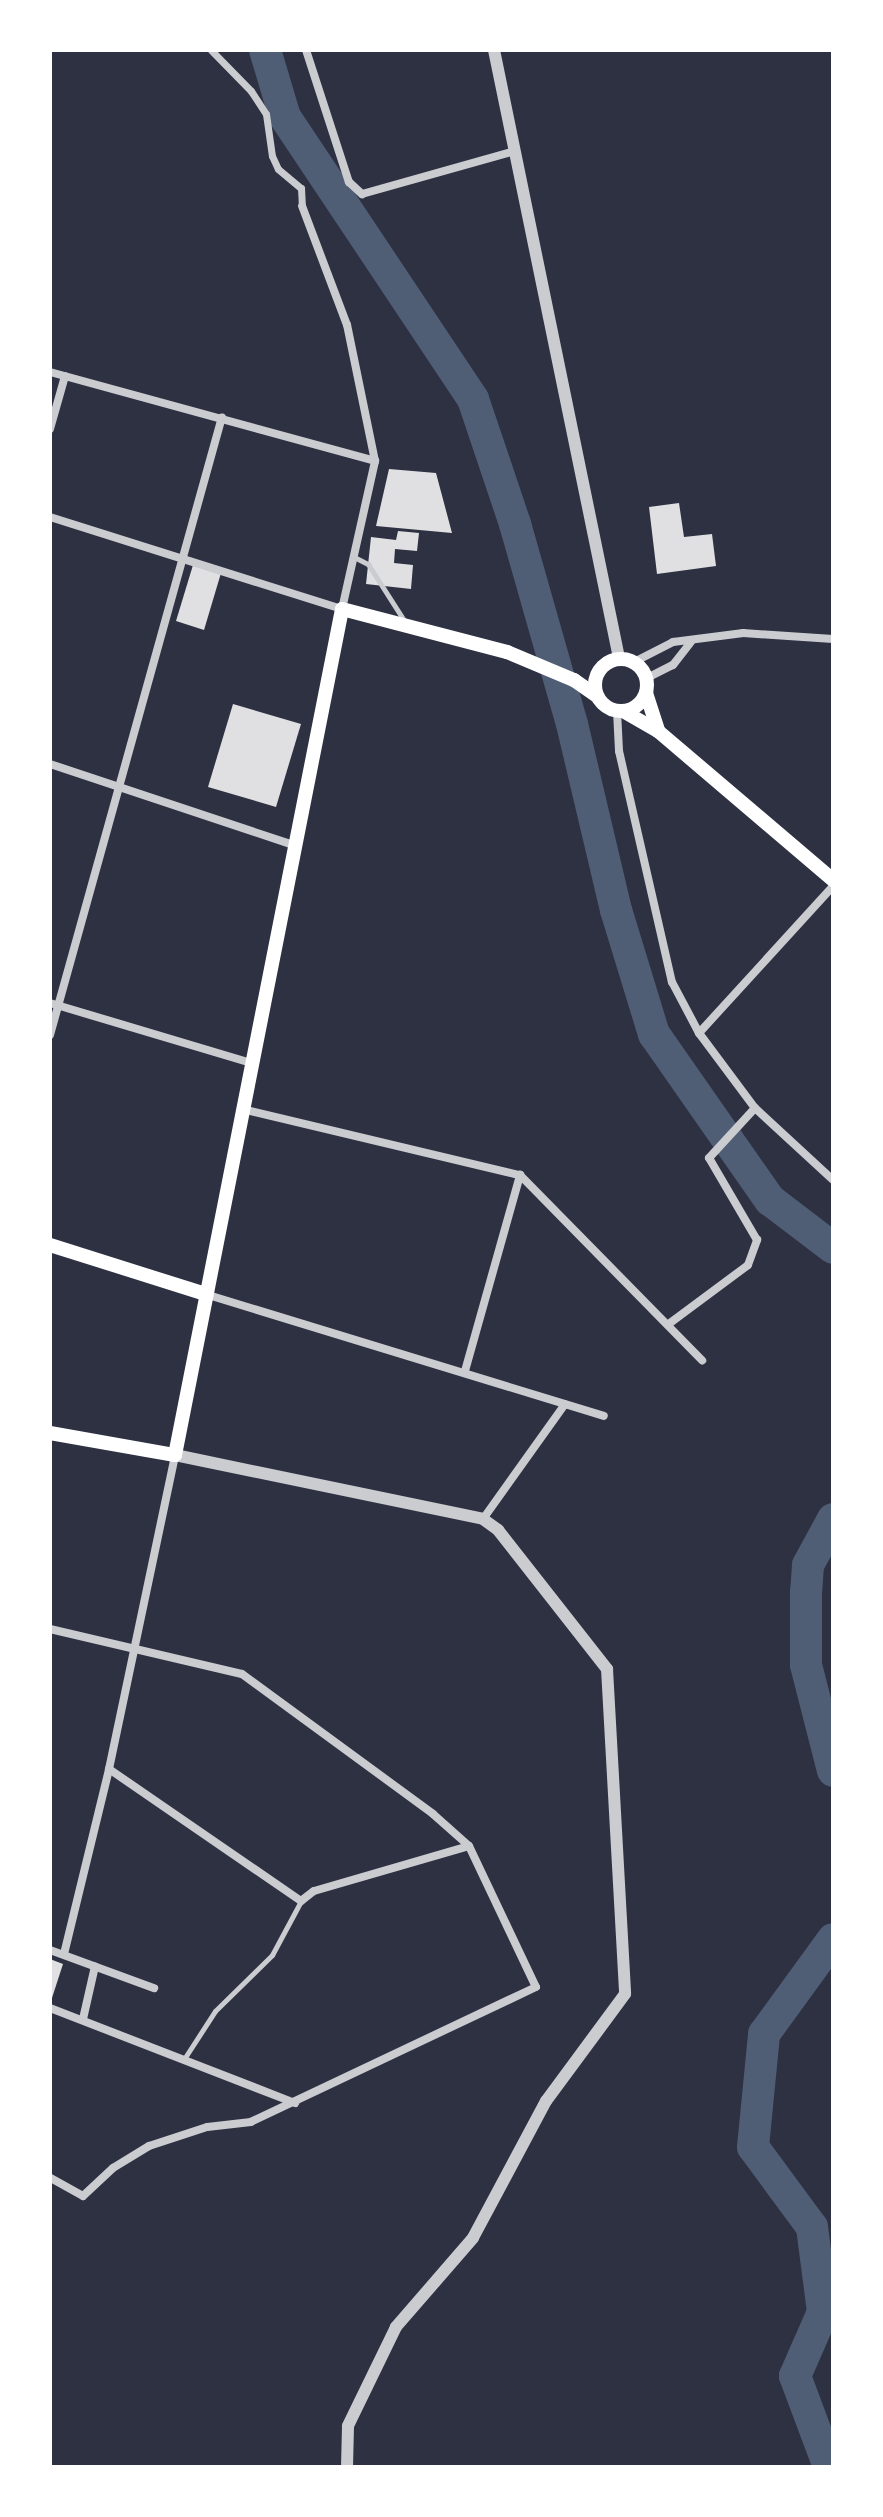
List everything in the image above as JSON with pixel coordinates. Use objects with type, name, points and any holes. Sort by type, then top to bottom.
[{"type":"main road","points":[[50,1433],[175,1455],[342,609],[507,652],[574,680],[620,711],[658,731],[833,880]]},
{"type":"main road","points":[[574,680],[599,671],[619,658],[634,662],[646,685],[658,731]]},
{"type":"main road","points":[[597,696],[599,671]]},
{"type":"main road","points":[[620,711],[640,703],[646,685]]},
{"type":"main road","points":[[50,1245],[205,1294]]},
{"type":"street","points":[[50,517],[342,609],[375,461],[347,325],[302,206],[301,188],[278,169],[272,156],[266,114],[251,91],[211,50]]},
{"type":"street","points":[[306,50],[344,169],[362,194],[515,151]]},
{"type":"street","points":[[494,50],[619,658]]},
{"type":"street","points":[[50,372],[375,461]]},
{"type":"street","points":[[50,429],[65,376]]},
{"type":"street","points":[[50,1035],[54,1004],[222,417]]},
{"type":"street","points":[[634,662],[664,645],[743,633],[833,639]]},
{"type":"street","points":[[646,685],[673,665],[691,642]]},
{"type":"street","points":[[620,711],[619,751],[672,982],[699,1033],[755,1108],[833,1180]]},
{"type":"street","points":[[50,764],[294,845]]},
{"type":"street","points":[[699,1033],[833,886]]},
{"type":"street","points":[[54,1004],[251,1063]]},
{"type":"street","points":[[670,1323],[748,1265],[757,1240],[709,1158],[755,1108]]},
{"type":"street","points":[[241,1109],[520,1175],[670,1323],[702,1360]]},
{"type":"street","points":[[465,1371],[520,1175]]},
{"type":"street","points":[[205,1294],[604,1416]]},
{"type":"street","points":[[483,1519],[565,1404]]},
{"type":"street","points":[[64,1954],[109,1769],[175,1455],[483,1519],[498,1530],[607,1669],[625,1994],[546,2101],[473,2238],[396,2327],[348,2426],[347,2467]]},
{"type":"street","points":[[50,1629],[242,1674],[469,1846],[536,1987],[251,2122],[207,2127],[149,2146],[113,2168],[83,2196],[50,2178]]},
{"type":"street","points":[[109,1769],[301,1901],[314,1891],[469,1846]]},
{"type":"street","points":[[50,1950],[154,1988]]},
{"type":"street","points":[[83,2019],[95,1966]]},
{"type":"street","points":[[50,2008],[295,2103]]},
{"type":"lane","points":[[354,557],[377,575],[408,626]]},
{"type":"lane","points":[[184,2059],[215,2011],[272,1955],[301,1901]]},
{"type":"building","points":[[389,469],[436,473],[452,533],[376,526]]},
{"type":"building","points":[[679,503],[684,537],[712,534],[716,566],[657,574],[649,507]]},
{"type":"building","points":[[398,531],[419,533],[417,551],[395,549],[394,563],[413,565],[411,589],[366,584],[371,537],[396,540]]},
{"type":"building","points":[[193,565],[221,573],[204,630],[176,621]]},
{"type":"building","points":[[233,704],[301,724],[276,807],[208,787]]},
{"type":"building","points":[[50,1959],[63,1964],[51,2001],[50,2001]]},
{"type":"waterway","points":[[265,50],[285,117],[473,399],[515,524],[572,724],[616,910],[654,1034],[770,1200],[833,1248]]},
{"type":"waterway","points":[[833,1519],[808,1565],[806,1592],[806,1665],[833,1771]]},
{"type":"waterway","points":[[829,2467],[795,2376],[823,2312],[812,2227],[753,2147],[764,2034],[833,1939]]}]
